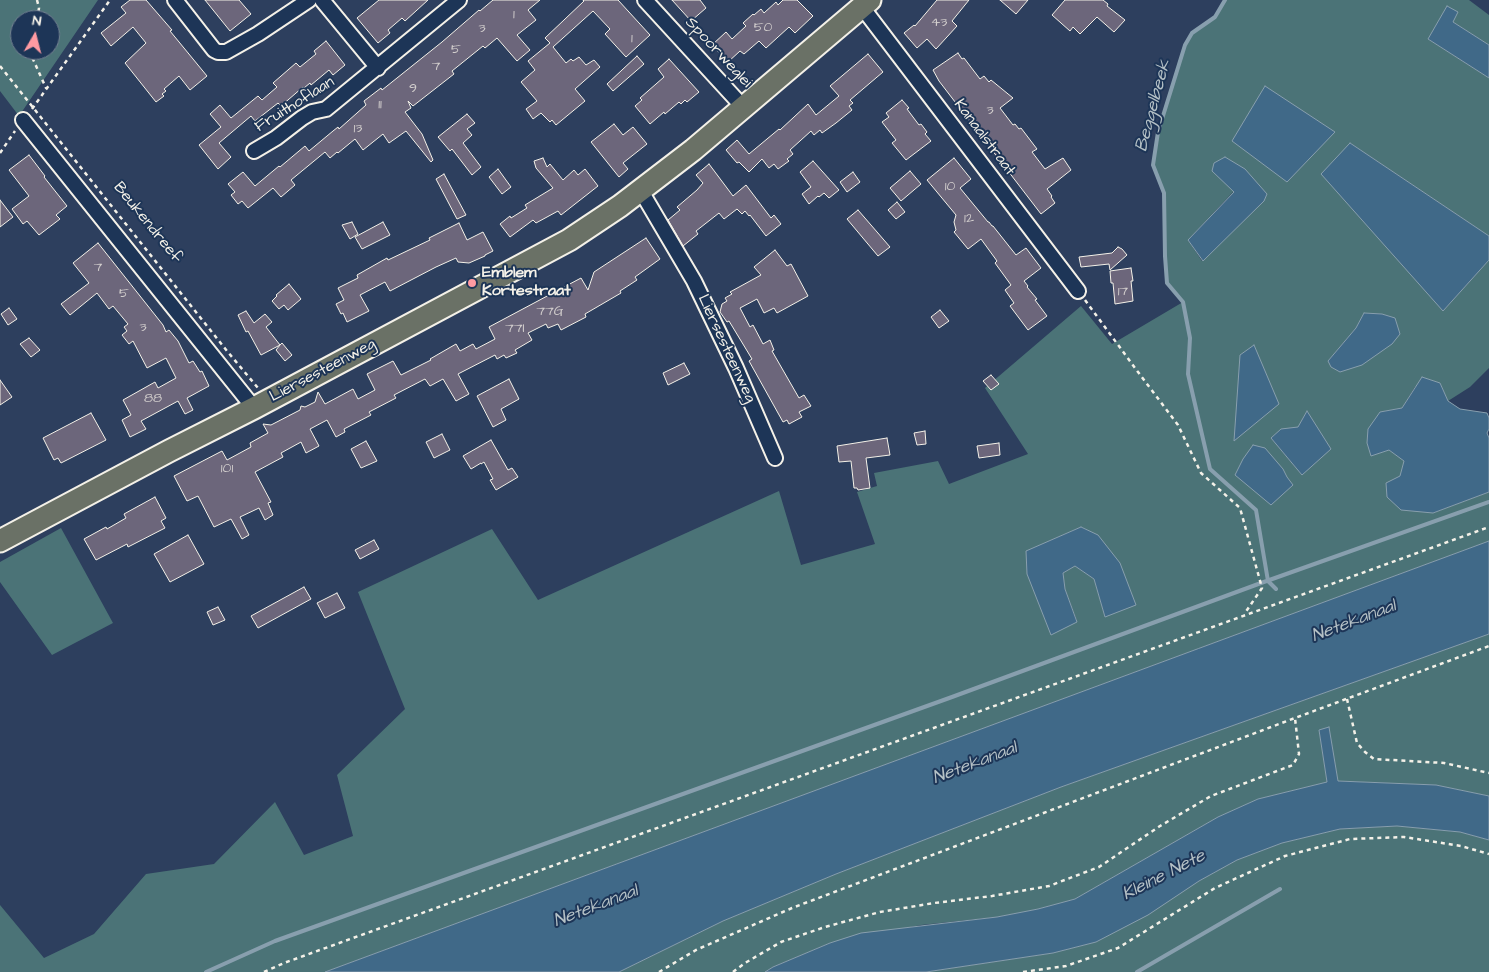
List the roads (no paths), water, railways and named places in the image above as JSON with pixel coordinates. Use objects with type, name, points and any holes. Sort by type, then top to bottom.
[{"type":"main road","name":"Liersesteenweg","points":[[0,541],[261,404],[516,261],[569,240],[641,191],[744,108],[866,3]]},
{"type":"street","points":[[175,0],[214,50],[218,52],[226,52],[258,34],[309,0]]},
{"type":"street","points":[[322,0],[378,68]]},
{"type":"street","name":"Fruithoflaan","points":[[254,151],[312,112],[326,109],[459,0]]},
{"type":"street","name":"Spoorweglei","points":[[645,0],[744,108]]},
{"type":"street","name":"Kanaalstraat","points":[[866,3],[1078,291]]},
{"type":"street","name":"Beukendreef","points":[[23,120],[261,404]]},
{"type":"street","name":"Liersesteenweg","points":[[641,191],[694,281],[736,368],[775,458]]},
{"type":"water","points":[[1447,6],[1458,12],[1453,22],[1489,45],[1489,78],[1428,39]]},
{"type":"water","points":[[1265,86],[1335,132],[1287,182],[1232,141]]},
{"type":"water","points":[[1350,143],[1489,236],[1489,260],[1443,311],[1321,174]]},
{"type":"water","points":[[1225,157],[1245,169],[1267,194],[1264,201],[1203,261],[1188,240],[1234,192],[1212,171],[1214,163]]},
{"type":"water","points":[[1364,313],[1382,314],[1395,318],[1400,334],[1392,344],[1362,365],[1340,372],[1331,367],[1328,361],[1356,328]]},
{"type":"water","points":[[1254,345],[1279,404],[1234,441],[1240,355]]},
{"type":"water","points":[[1422,377],[1440,383],[1448,401],[1460,409],[1487,413],[1489,418],[1487,433],[1489,438],[1489,492],[1433,513],[1401,510],[1387,497],[1386,483],[1400,476],[1404,461],[1389,450],[1371,456],[1367,443],[1368,429],[1380,412],[1402,408]]},
{"type":"water","points":[[1307,411],[1331,449],[1302,475],[1271,438],[1281,429],[1298,427]]},
{"type":"water","points":[[1253,445],[1265,448],[1283,469],[1293,485],[1271,505],[1235,475]]},
{"type":"water","points":[[1081,527],[1098,535],[1120,563],[1136,605],[1105,617],[1094,579],[1075,566],[1063,573],[1065,589],[1077,622],[1051,635],[1027,574],[1026,551]]},
{"type":"water","name":"Netekanaal","points":[[1489,541],[1489,634],[1061,787],[836,874],[723,921],[619,972],[325,972]]},
{"type":"water","name":"Kleine Nete","points":[[1329,727],[1338,781],[1436,785],[1489,796],[1489,840],[1460,832],[1397,826],[1340,829],[1282,843],[1237,860],[1199,881],[1148,915],[1096,942],[1053,953],[926,972],[765,972],[830,943],[861,933],[997,917],[1075,899],[1218,817],[1258,799],[1327,782],[1319,730]]},
{"type":"waterway","name":"Beggelbeek","points":[[1225,0],[1215,17],[1192,33],[1185,45],[1158,132],[1153,165],[1164,193],[1167,283],[1183,302],[1190,338],[1188,374],[1210,469],[1256,510],[1268,581],[1276,589]]},
{"type":"waterway","points":[[206,972],[275,941],[1489,502]]},
{"type":"waterway","points":[[1137,972],[1280,889]]},
{"type":"place","name":"Emblem Kortestraat","points":[[472,283]]}]
